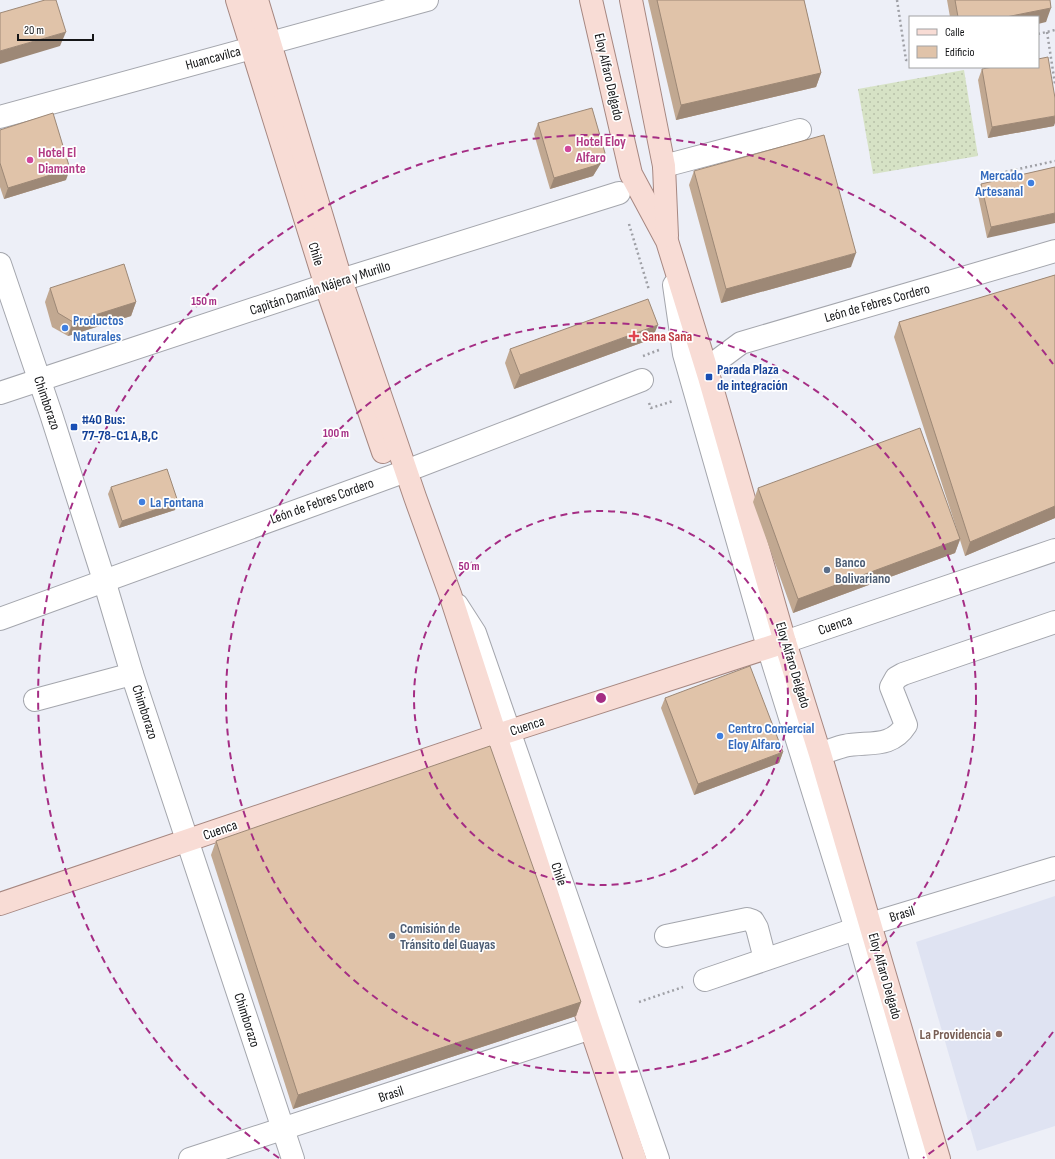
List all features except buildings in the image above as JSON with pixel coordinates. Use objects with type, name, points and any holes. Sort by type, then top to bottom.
[{"type":"main road","name":"Chile","points":[[237,0],[260,45],[334,283],[398,473],[415,497],[450,594]]},
{"type":"main road","name":"Chile","points":[[257,0],[260,45]]},
{"type":"main road","name":"Eloy Alfaro Delgado","points":[[631,0],[664,166],[667,241]]},
{"type":"main road","name":"Eloy Alfaro Delgado","points":[[593,8],[631,174],[667,241],[706,369],[777,644],[820,754],[863,926],[939,1159]]},
{"type":"main road","name":"Cuenca","points":[[0,904],[188,842],[503,734],[777,644]]},
{"type":"main road","name":"Chile","points":[[503,734],[591,1028],[636,1159]]},
{"type":"street","name":"Huancavilca","points":[[0,117],[427,0]]},
{"type":"street","points":[[664,166],[800,130]]},
{"type":"street","name":"Capitán Damián Nájera y Murillo","points":[[0,393],[334,283],[619,192]]},
{"type":"street","name":"Eloy Alfaro Delgado","points":[[667,241],[684,354],[777,644],[863,926],[921,1159]]},
{"type":"street","name":"León de Febres Cordero","points":[[706,369],[741,343],[1055,251]]},
{"type":"street","name":"Chimborazo","points":[[0,264],[51,414],[104,580],[132,674],[293,1159]]},
{"type":"street","name":"León de Febres Cordero","points":[[0,619],[398,473],[642,380]]},
{"type":"street","name":"Cuenca","points":[[777,644],[1055,550]]},
{"type":"street","name":"Chile","points":[[450,594],[475,634],[503,734],[658,1159]]},
{"type":"street","points":[[820,754],[844,746],[883,742],[892,739],[901,733],[906,725],[892,687],[896,678],[903,674],[1055,622]]},
{"type":"street","points":[[35,700],[132,674]]},
{"type":"street","name":"Brasil","points":[[705,980],[863,926],[1055,868]]},
{"type":"street","points":[[666,936],[747,919],[752,921],[757,928],[765,960]]},
{"type":"street","name":"Brasil","points":[[190,1159],[591,1028]]},
{"type":"path","points":[[897,0],[906,60],[909,60]]},
{"type":"path","points":[[1039,34],[1055,30]]},
{"type":"path","points":[[1047,32],[1055,84]]},
{"type":"path","points":[[991,175],[1055,161]]},
{"type":"path","points":[[639,1002],[705,980]]},
{"type":"shaded area","name":"La Providencia","points":[[1055,896],[1055,1126],[977,1151],[916,942]]},
{"type":"green space","points":[[964,70],[978,156],[873,174],[858,89]]},
{"type":"place","name":"Hotel Eloy Alfaro","points":[[568,149]]},
{"type":"place","name":"Hotel El Diamante","points":[[30,160]]},
{"type":"place","name":"Mercado Artesanal","points":[[1031,183]]},
{"type":"place","name":"Productos Naturales","points":[[65,328]]},
{"type":"place","name":"Sana Sana","points":[[634,336]]},
{"type":"place","name":"Parada Plaza de integración","points":[[709,377]]},
{"type":"place","name":"#40 Bus: 77-78-C1 A,B,C","points":[[74,427]]},
{"type":"place","name":"La Fontana","points":[[142,502]]},
{"type":"place","name":"Banco Bolivariano","points":[[827,570]]},
{"type":"place","name":"Centro Comercial Eloy Alfaro","points":[[720,736]]},
{"type":"place","name":"Comisión de Tránsito del Guayas","points":[[392,936]]},
{"type":"place","name":"La Providencia","points":[[999,1034]]}]
